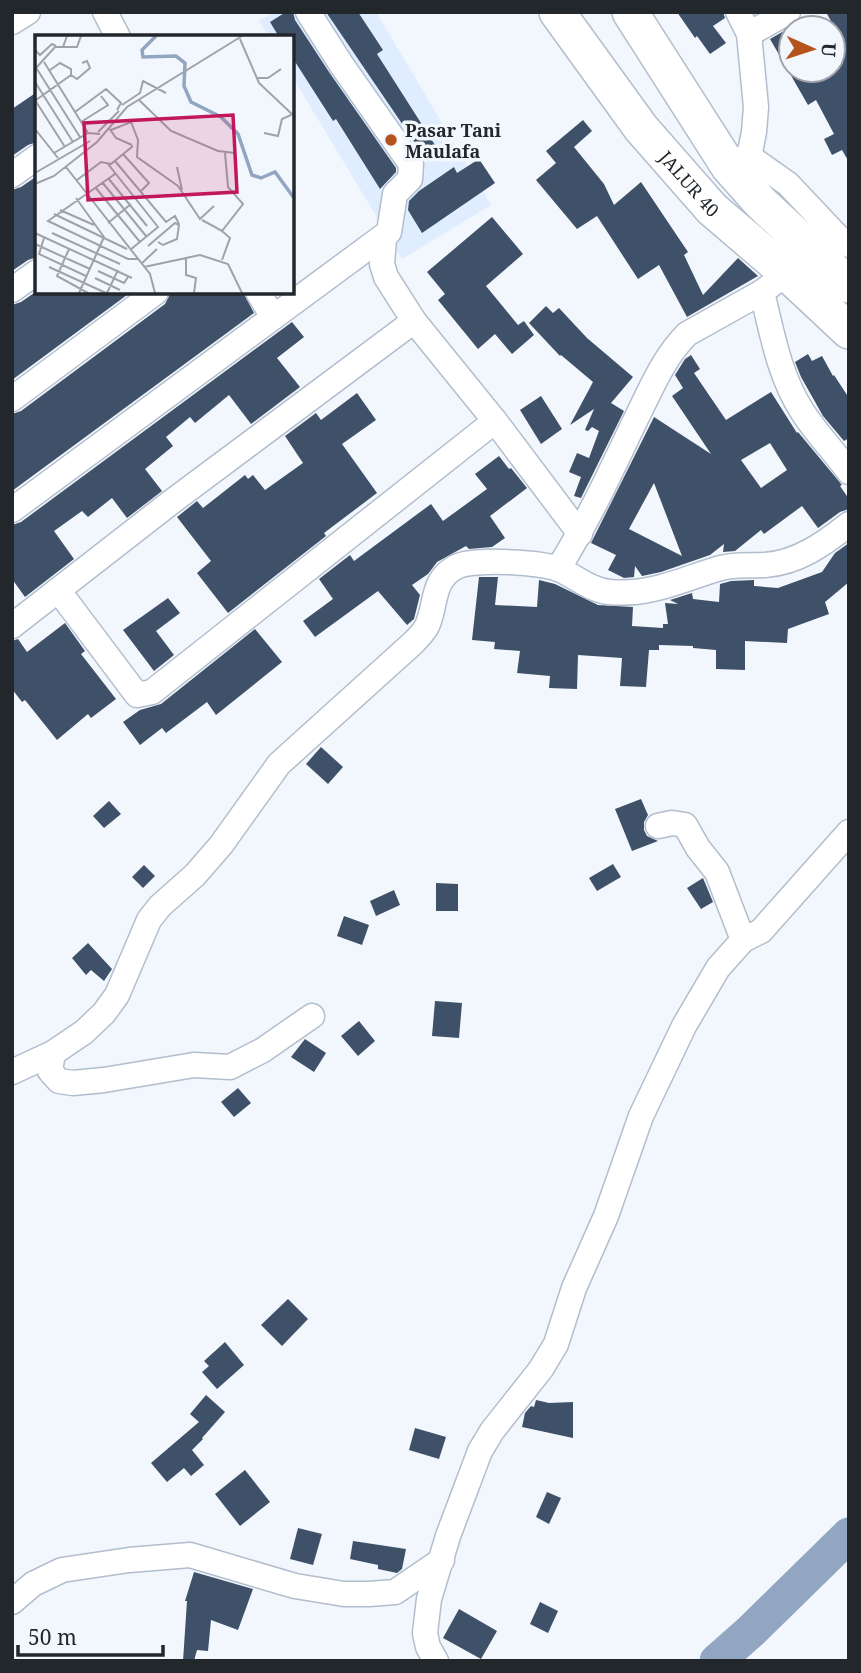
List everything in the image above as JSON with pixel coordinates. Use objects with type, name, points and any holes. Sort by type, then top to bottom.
[{"type":"highway","name":"JALUR 40","points":[[557,12],[641,128],[775,283],[849,331]]},
{"type":"highway","points":[[630,12],[740,163],[760,202],[849,285]]},
{"type":"street","points":[[12,22],[27,12]]},
{"type":"street","points":[[105,12],[117,35]]},
{"type":"street","points":[[12,510],[390,232],[395,194],[410,179],[411,164],[308,12]]},
{"type":"street","points":[[788,12],[743,23],[756,107],[750,152],[740,163],[788,184],[838,237],[849,245]]},
{"type":"street","points":[[12,175],[35,158]]},
{"type":"street","points":[[384,238],[382,264],[386,277],[414,321],[495,421],[580,534]]},
{"type":"street","points":[[12,290],[35,273]]},
{"type":"street","points":[[775,283],[774,344],[784,376],[803,412],[849,471]]},
{"type":"street","points":[[558,569],[580,534],[653,386],[677,344],[687,334],[775,283]]},
{"type":"street","points":[[12,399],[153,294]]},
{"type":"street","points":[[259,294],[273,317]]},
{"type":"street","points":[[12,626],[170,503],[414,321]]},
{"type":"street","points":[[58,590],[137,695],[152,692],[495,421]]},
{"type":"street","points":[[12,1072],[53,1052],[84,1032],[112,1004],[149,920],[221,845],[279,764],[393,662],[427,627],[436,588],[444,576],[455,567],[476,561],[558,569],[598,590],[637,592],[668,587],[733,565],[765,565],[792,560],[811,551],[849,524]]},
{"type":"street","points":[[659,827],[671,823],[685,825],[698,848],[717,872],[743,940]]},
{"type":"street","points":[[436,1661],[428,1647],[425,1620],[429,1599],[466,1484],[492,1431],[541,1369],[556,1344],[574,1288],[607,1216],[641,1116],[684,1026],[718,968],[743,940],[761,931],[849,832]]},
{"type":"street","points":[[53,1052],[50,1072],[59,1081],[73,1083],[194,1065],[230,1067],[264,1050],[312,1016]]},
{"type":"street","points":[[12,1602],[33,1584],[62,1570],[129,1560],[190,1555],[295,1586],[344,1594],[369,1594],[395,1592],[442,1560]]},
{"type":"shaded area","name":"Pasar Tani Maulafa","points":[[274,12],[376,12],[491,205],[402,259],[294,79],[294,35],[268,35],[259,21]]},
{"type":"building","points":[[286,12],[293,12],[295,20],[329,72],[396,168],[396,172],[380,189],[336,119],[333,121],[294,60],[294,35],[278,35],[270,22]]},
{"type":"building","points":[[326,12],[358,12],[383,50],[377,54],[435,145],[422,153]]},
{"type":"building","points":[[677,12],[723,12],[725,18],[713,26],[726,43],[710,54]]},
{"type":"building","points":[[826,12],[849,12],[849,162],[842,150],[832,155],[824,139],[834,134],[816,100],[808,105],[796,84],[847,84],[847,14]]},
{"type":"building","points":[[777,35],[777,51],[770,39]]},
{"type":"building","points":[[35,93],[35,143],[12,156],[12,109]]},
{"type":"building","points":[[583,120],[592,131],[574,147],[604,184],[614,205],[641,182],[688,252],[684,255],[703,295],[738,258],[758,276],[687,317],[659,265],[638,279],[597,216],[577,229],[536,180],[556,163],[546,151]]},
{"type":"building","points":[[479,159],[495,183],[422,233],[408,210],[409,201],[454,167],[457,173]]},
{"type":"building","points":[[35,177],[35,258],[12,271],[12,190]]},
{"type":"building","points":[[492,217],[523,254],[486,286],[518,325],[524,321],[534,335],[512,354],[495,334],[478,349],[438,300],[445,294],[427,272]]},
{"type":"building","points":[[35,292],[128,294],[12,380],[12,305]]},
{"type":"building","points":[[170,294],[244,294],[254,313],[12,491],[12,414],[21,411],[165,304]]},
{"type":"building","points":[[546,306],[553,313],[559,308],[587,338],[633,377],[611,403],[624,411],[581,498],[574,496],[581,477],[569,472],[577,453],[589,458],[599,431],[592,427],[588,431],[585,430],[594,409],[570,425],[593,382],[560,356],[529,323]]},
{"type":"building","points":[[292,322],[304,337],[277,358],[300,387],[251,424],[229,395],[195,423],[190,417],[166,437],[173,446],[145,469],[162,491],[127,518],[112,498],[88,517],[82,511],[54,531],[74,559],[25,597],[12,579],[12,525],[21,522]]},
{"type":"building","points":[[808,354],[812,361],[822,356],[849,398],[849,438],[844,441],[823,416],[801,377],[795,362]]},
{"type":"building","points":[[691,355],[700,369],[694,373],[726,420],[771,392],[797,433],[842,485],[840,486],[849,499],[849,509],[840,512],[818,528],[802,506],[764,534],[761,530],[735,551],[723,552],[724,544],[710,555],[661,572],[642,576],[635,566],[634,577],[624,578],[608,570],[616,555],[591,543],[654,417],[711,454],[672,396],[683,388],[675,375],[685,359]],"holes":[[[770,443],[787,470],[761,488],[741,460]],[[654,483],[682,556],[629,529]]]},
{"type":"building","points":[[357,393],[376,420],[342,444],[377,493],[228,613],[197,573],[211,561],[177,517],[197,501],[203,508],[245,475],[248,479],[253,475],[265,490],[303,463],[285,436],[316,413],[321,420]]},
{"type":"building","points":[[541,396],[562,429],[541,444],[520,410]]},
{"type":"building","points":[[499,456],[527,488],[490,516],[505,538],[492,547],[469,549],[466,546],[437,562],[428,574],[412,585],[420,595],[414,619],[407,625],[378,591],[315,637],[303,621],[333,599],[319,579],[350,555],[354,561],[431,504],[443,521],[487,489],[475,474]]},
{"type":"building","points":[[849,543],[849,582],[825,602],[829,614],[788,629],[787,643],[745,641],[745,670],[716,669],[716,650],[659,645],[659,650],[649,650],[646,687],[620,686],[622,658],[578,655],[577,689],[549,688],[550,676],[517,673],[520,651],[494,649],[495,642],[472,640],[479,577],[498,577],[495,605],[537,607],[539,580],[555,584],[598,605],[633,607],[632,626],[663,628],[663,624],[668,624],[665,603],[678,604],[670,600],[692,593],[693,599],[719,602],[720,584],[731,581],[754,580],[754,586],[778,588],[822,572],[835,553]]},
{"type":"building","points":[[168,598],[180,613],[156,631],[174,655],[154,671],[123,630]]},
{"type":"building","points":[[65,623],[85,651],[81,654],[116,699],[91,718],[88,714],[57,740],[25,700],[22,702],[12,689],[12,641],[18,639],[27,652]]},
{"type":"building","points":[[255,629],[282,662],[216,715],[207,702],[166,733],[162,728],[140,745],[123,722],[140,710],[161,704]]},
{"type":"building","points":[[321,747],[343,767],[328,784],[306,764]]},
{"type":"building","points":[[641,799],[648,815],[644,830],[647,836],[658,841],[632,851],[615,809]]},
{"type":"building","points":[[109,801],[121,814],[104,828],[93,816]]},
{"type":"building","points":[[613,864],[621,877],[597,891],[589,878]]},
{"type":"building","points":[[144,865],[155,876],[143,888],[132,877]]},
{"type":"building","points":[[703,878],[713,902],[701,909],[687,888]]},
{"type":"building","points":[[436,883],[458,884],[458,911],[436,911]]},
{"type":"building","points":[[394,890],[400,905],[376,916],[370,901]]},
{"type":"building","points":[[344,916],[369,925],[362,945],[337,936]]},
{"type":"building","points":[[88,943],[112,969],[104,981],[91,970],[86,975],[72,958]]},
{"type":"building","points":[[435,1001],[462,1003],[459,1038],[432,1036]]},
{"type":"building","points":[[359,1021],[375,1041],[358,1056],[341,1036]]},
{"type":"building","points":[[305,1039],[326,1053],[314,1072],[291,1057]]},
{"type":"building","points":[[238,1088],[251,1103],[234,1117],[221,1102]]},
{"type":"building","points":[[288,1299],[308,1319],[282,1346],[261,1325]]},
{"type":"building","points":[[225,1342],[244,1365],[217,1389],[202,1372],[209,1366],[204,1361]]},
{"type":"building","points":[[206,1395],[225,1412],[192,1450],[204,1465],[191,1476],[184,1468],[167,1482],[151,1463],[199,1422],[190,1414]]},
{"type":"building","points":[[536,1400],[549,1403],[573,1402],[573,1438],[522,1427],[525,1413],[531,1406],[534,1407]]},
{"type":"building","points":[[415,1428],[446,1437],[439,1459],[409,1450]]},
{"type":"building","points":[[245,1470],[270,1502],[240,1526],[215,1494]]},
{"type":"building","points":[[547,1492],[561,1498],[549,1524],[536,1517]]},
{"type":"building","points":[[298,1528],[322,1534],[313,1565],[290,1559]]},
{"type":"building","points":[[353,1541],[406,1549],[402,1569],[397,1573],[378,1569],[378,1565],[350,1559]]},
{"type":"building","points":[[194,1572],[253,1589],[238,1630],[211,1620],[208,1651],[197,1650],[194,1661],[183,1661],[185,1601]]},
{"type":"building","points":[[540,1602],[558,1611],[548,1633],[530,1624]]},
{"type":"building","points":[[459,1609],[497,1631],[481,1659],[443,1638]]},
{"type":"waterway","points":[[717,1661],[849,1535]]},
{"type":"place","name":"Pasar Tani Maulafa","points":[[391,140]]}]
